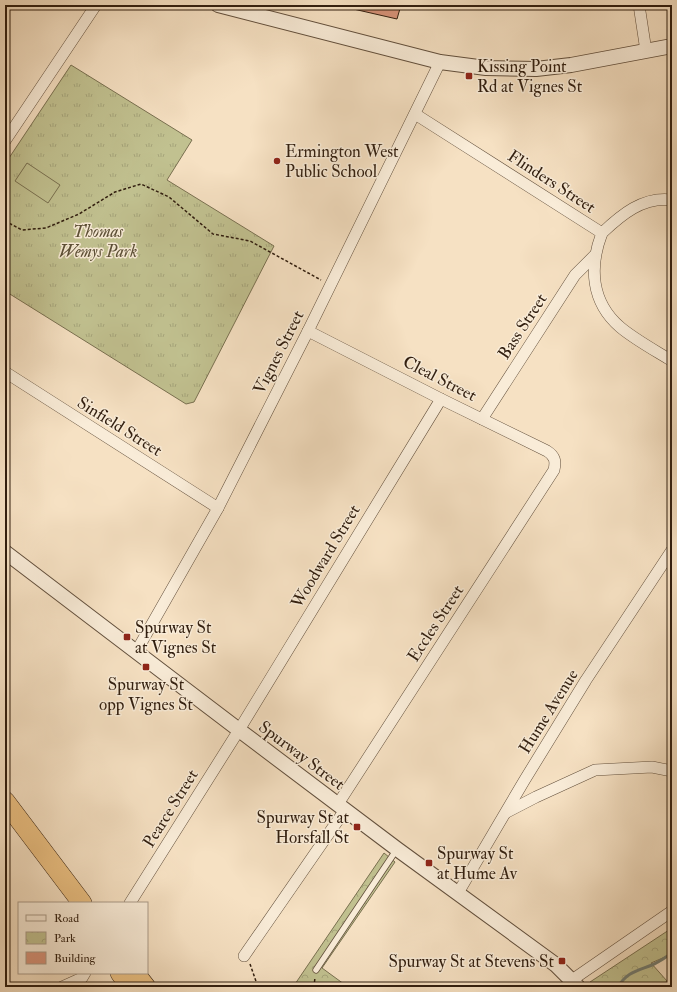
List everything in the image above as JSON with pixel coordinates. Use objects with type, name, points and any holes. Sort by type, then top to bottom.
[{"type":"highway","points":[[5,801],[81,902]]},
{"type":"highway","points":[[5,821],[66,902]]},
{"type":"highway","points":[[121,974],[130,987]]},
{"type":"highway","points":[[136,974],[146,987]]},
{"type":"street","points":[[5,141],[96,5]]},
{"type":"street","points":[[218,5],[440,62],[486,68],[536,69],[571,65],[672,46]]},
{"type":"street","points":[[639,5],[646,51]]},
{"type":"street","name":"Vignes Street","points":[[136,652],[218,508],[331,285],[440,62]]},
{"type":"street","name":"Flinders Street","points":[[415,114],[602,234],[615,220],[635,206],[654,200],[672,200]]},
{"type":"street","points":[[602,234],[595,255],[595,282],[599,298],[610,317],[620,327],[672,361]]},
{"type":"street","name":"Bass Street","points":[[482,419],[575,275],[595,255]]},
{"type":"street","name":"Cleal Street","points":[[308,330],[441,399],[547,451],[554,458]]},
{"type":"street","name":"Sinfield Street","points":[[5,372],[218,508]]},
{"type":"street","name":"Woodward Street","points":[[239,730],[441,399]]},
{"type":"street","name":"Eccles Street","points":[[244,956],[341,807],[554,470],[554,458]]},
{"type":"street","name":"Spurway Street","points":[[5,552],[341,807],[556,965],[575,983]]},
{"type":"street","name":"Hume Avenue","points":[[458,893],[586,680],[671,552]]},
{"type":"street","name":"Pearce Street","points":[[131,902],[239,730]]},
{"type":"street","points":[[507,812],[595,770],[652,767],[672,771]]},
{"type":"street","points":[[575,983],[672,911]]},
{"type":"street","points":[[62,987],[82,978],[85,974]]},
{"type":"lane","points":[[316,970],[398,849]]},
{"type":"path","points":[[5,221],[22,230],[46,228],[79,214],[115,192],[141,184],[169,197],[213,234],[250,241],[331,285]]},
{"type":"path","points":[[244,956],[252,967],[258,987]]},
{"type":"path","points":[[314,987],[316,970]]},
{"type":"green space","name":"Thomas Wemys Park","points":[[71,65],[192,140],[167,180],[274,246],[194,402],[186,404],[5,291],[5,164]]},
{"type":"green space","points":[[27,163],[60,185],[48,203],[15,181]]},
{"type":"green space","points":[[384,853],[395,862],[322,968],[348,987],[293,987]]},
{"type":"green space","points":[[672,928],[672,954],[651,963],[667,981],[660,987],[594,987],[590,982]]},
{"type":"building","points":[[350,5],[401,5],[397,19],[349,8]]},
{"type":"waterway","points":[[618,987],[629,975],[655,964],[672,953]]},
{"type":"place","name":"Kissing Point Rd at Vignes St","points":[[469,76]]},
{"type":"place","name":"Ermington West Public School","points":[[277,161]]},
{"type":"place","name":"Spurway St at Vignes St","points":[[127,637]]},
{"type":"place","name":"Spurway St opp Vignes St","points":[[146,667]]},
{"type":"place","name":"Spurway St at Horsfall St","points":[[357,827]]},
{"type":"place","name":"Spurway St at Hume Av","points":[[429,863]]},
{"type":"place","name":"Spurway St at Stevens St","points":[[562,961]]}]
